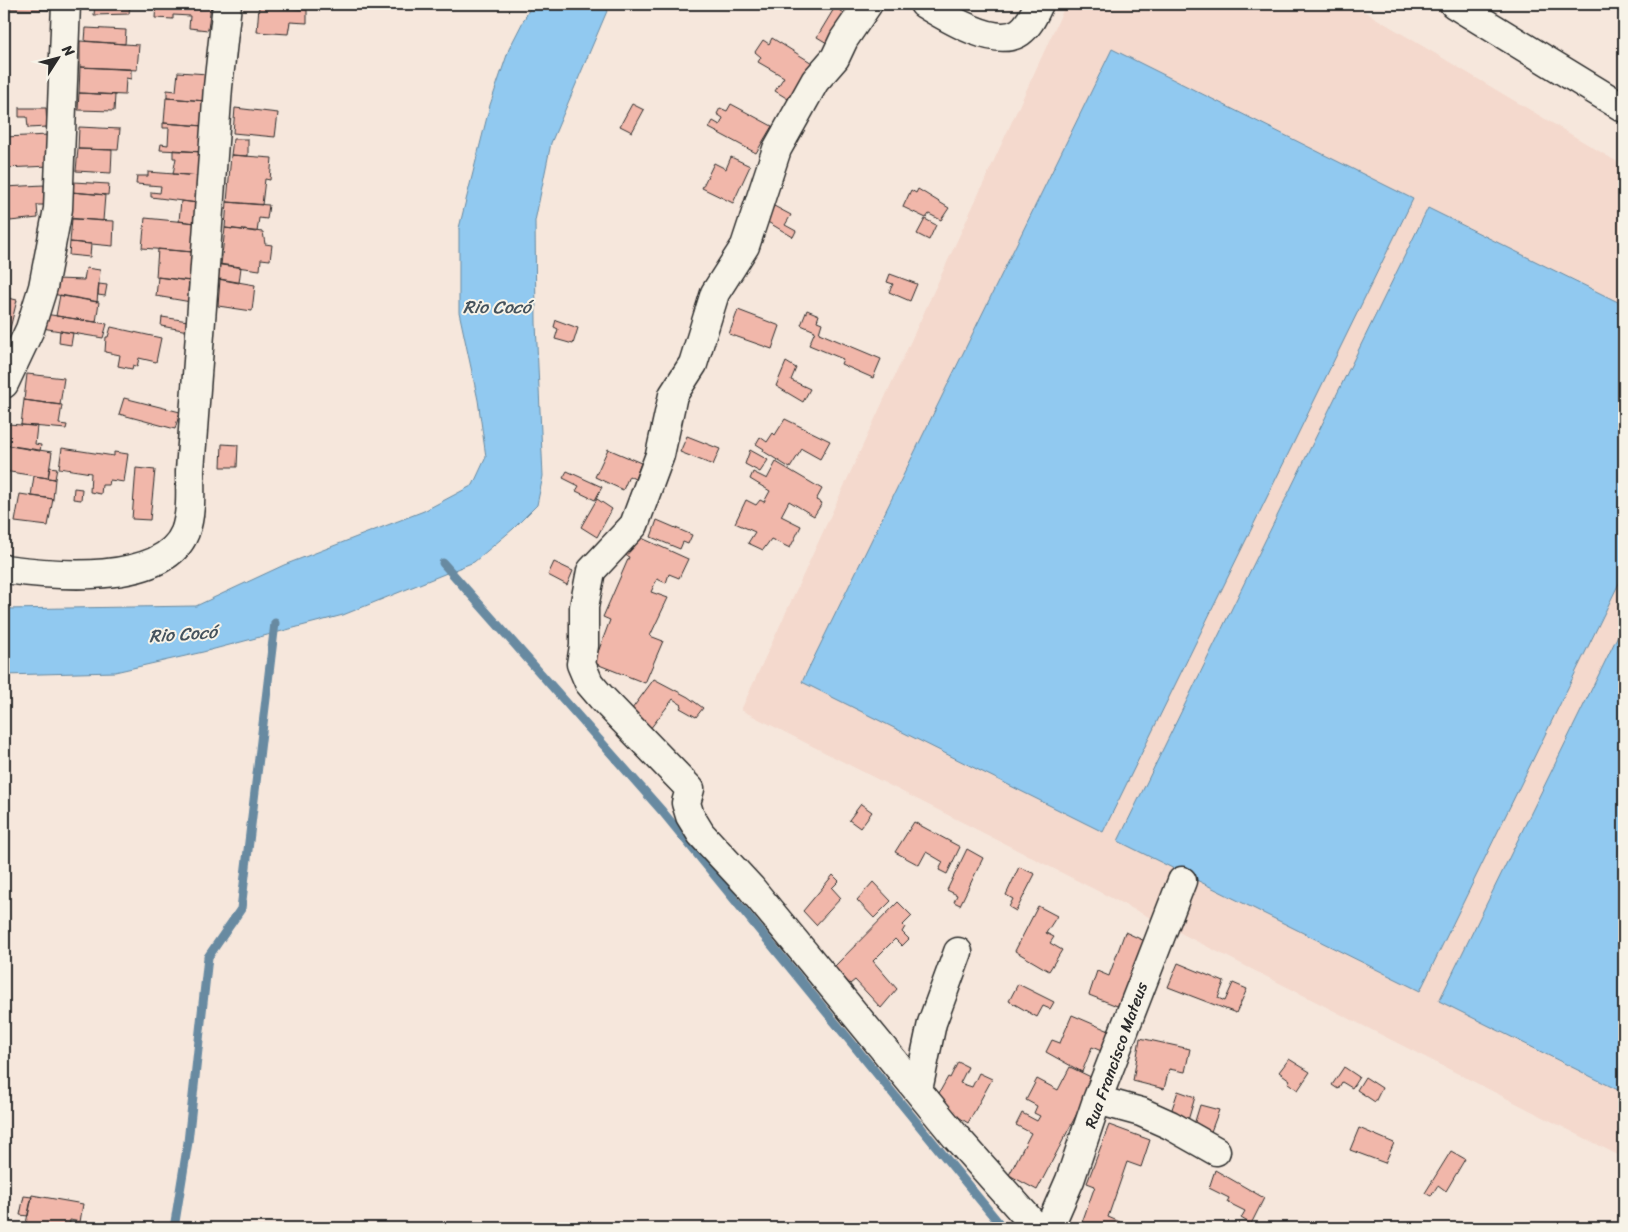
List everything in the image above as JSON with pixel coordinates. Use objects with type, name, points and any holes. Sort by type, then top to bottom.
[{"type":"street","points":[[4,384],[30,329],[38,304],[58,209],[66,4]]},
{"type":"street","points":[[4,569],[80,576],[125,570],[148,564],[167,555],[185,533],[190,511],[190,471],[218,87],[227,4]]},
{"type":"street","points":[[868,4],[844,39],[835,58],[815,80],[776,149],[745,246],[715,294],[692,364],[673,395],[660,455],[634,525],[591,571],[584,607],[584,646],[581,664],[589,683],[601,697],[690,789],[686,803],[690,816],[701,834],[751,888],[918,1090],[1037,1228]]},
{"type":"street","points":[[924,4],[962,25],[999,39],[1019,33],[1030,23],[1039,4]]},
{"type":"street","points":[[1454,4],[1624,108]]},
{"type":"street","name":"Rua Francisco Mateus","points":[[1049,1228],[1070,1180],[1097,1100],[1182,881]]},
{"type":"street","points":[[918,1090],[932,1023],[958,952]]},
{"type":"street","points":[[1097,1100],[1141,1112],[1170,1125],[1216,1151]]},
{"type":"shaded area","points":[[1066,4],[1352,4],[1624,166],[1624,1158],[741,710]]},
{"type":"water","name":"Rio Cocó","points":[[532,4],[610,4],[551,143],[535,221],[536,323],[543,476],[537,505],[513,529],[474,562],[343,615],[203,652],[115,672],[4,675],[4,609],[196,606],[284,565],[424,511],[473,485],[486,457],[478,400],[459,312],[459,228],[490,105],[509,49]]},
{"type":"water","points":[[1112,49],[1413,199],[1103,832],[802,682]]},
{"type":"water","points":[[1428,208],[1624,305],[1624,573],[1420,991],[1118,841]]},
{"type":"water","points":[[1624,623],[1624,1093],[1439,1001]]},
{"type":"building","points":[[5,4],[54,4],[54,10],[5,9]]},
{"type":"building","points":[[95,4],[130,4],[129,14],[94,15]]},
{"type":"building","points":[[156,4],[211,4],[208,30],[189,28],[190,16],[173,15],[173,19],[155,18]]},
{"type":"building","points":[[259,6],[307,10],[307,23],[290,22],[288,34],[257,32]]},
{"type":"building","points":[[835,7],[849,16],[832,46],[817,37]]},
{"type":"building","points":[[86,28],[126,30],[125,44],[85,41]]},
{"type":"building","points":[[772,38],[817,66],[803,89],[797,85],[788,99],[775,91],[784,77],[758,62],[761,57],[755,52],[763,40],[769,44]]},
{"type":"building","points":[[80,41],[139,45],[137,70],[80,67]]},
{"type":"building","points":[[80,67],[131,69],[131,79],[126,78],[125,95],[79,93]]},
{"type":"building","points":[[178,72],[208,74],[206,101],[167,98],[167,90],[176,91]]},
{"type":"building","points":[[79,93],[115,95],[114,111],[78,110]]},
{"type":"building","points":[[166,98],[206,101],[204,126],[164,123]]},
{"type":"building","points":[[632,104],[644,110],[632,132],[620,126]]},
{"type":"building","points":[[731,104],[772,126],[756,153],[709,128],[713,121],[720,125],[723,118],[717,114],[720,108],[727,111]]},
{"type":"building","points":[[19,108],[46,108],[47,127],[28,128],[27,117],[19,117]]},
{"type":"building","points":[[235,108],[278,113],[275,137],[233,133]]},
{"type":"building","points":[[163,123],[204,126],[202,152],[160,150],[161,144],[168,145],[169,128],[163,128]]},
{"type":"building","points":[[79,127],[120,129],[118,150],[78,149]]},
{"type":"building","points":[[49,135],[50,166],[4,168],[4,137]]},
{"type":"building","points":[[233,139],[248,139],[248,156],[231,155]]},
{"type":"building","points":[[78,149],[112,150],[111,173],[76,171]]},
{"type":"building","points":[[173,150],[204,152],[201,176],[173,174],[176,158],[173,158]]},
{"type":"building","points":[[231,155],[272,158],[270,180],[265,179],[262,205],[227,202]]},
{"type":"building","points":[[731,157],[750,166],[733,203],[702,188],[714,163],[726,169]]},
{"type":"building","points":[[148,172],[201,176],[198,203],[151,197],[151,192],[160,193],[161,186],[136,184],[137,176],[148,176]]},
{"type":"building","points":[[73,182],[109,184],[108,195],[71,192]]},
{"type":"building","points":[[44,185],[45,205],[37,205],[38,218],[10,221],[8,207],[5,208],[4,187]]},
{"type":"building","points":[[918,189],[949,208],[941,220],[929,214],[926,218],[903,207],[911,190],[916,193]]},
{"type":"building","points":[[71,192],[105,195],[103,221],[69,218]]},
{"type":"building","points":[[181,201],[198,203],[196,223],[179,221]]},
{"type":"building","points":[[227,202],[269,205],[267,219],[259,218],[257,232],[225,228]]},
{"type":"building","points":[[774,206],[791,215],[785,225],[796,231],[793,237],[766,221]]},
{"type":"building","points":[[145,218],[196,223],[193,252],[142,248]]},
{"type":"building","points":[[72,219],[114,221],[113,246],[70,242]]},
{"type":"building","points":[[925,219],[936,225],[929,240],[917,234]]},
{"type":"building","points":[[225,228],[263,232],[265,244],[272,245],[270,260],[261,259],[260,270],[221,265]]},
{"type":"building","points":[[70,242],[91,244],[90,257],[69,255]]},
{"type":"building","points":[[158,249],[193,252],[192,281],[156,277]]},
{"type":"building","points":[[219,264],[241,267],[239,283],[218,279]]},
{"type":"building","points":[[86,268],[100,270],[97,302],[52,294],[56,279],[84,280]]},
{"type":"building","points":[[890,274],[917,284],[910,301],[889,292],[893,284],[887,282]]},
{"type":"building","points":[[158,277],[189,281],[188,292],[191,293],[191,302],[156,296]]},
{"type":"building","points":[[220,279],[255,285],[252,311],[218,306]]},
{"type":"building","points":[[99,284],[107,285],[105,296],[98,295]]},
{"type":"building","points":[[60,295],[99,302],[96,322],[56,316]]},
{"type":"building","points":[[4,297],[17,300],[6,345],[4,345]]},
{"type":"building","points":[[738,310],[780,326],[772,349],[729,334]]},
{"type":"building","points":[[807,310],[819,315],[817,321],[822,323],[819,333],[881,359],[873,378],[841,364],[843,359],[809,345],[815,331],[801,325]]},
{"type":"building","points":[[45,314],[107,324],[103,338],[42,328]]},
{"type":"building","points":[[162,317],[188,321],[188,331],[161,326]]},
{"type":"building","points":[[556,320],[578,328],[573,344],[555,339],[558,329],[554,327]]},
{"type":"building","points":[[111,327],[161,338],[156,362],[139,358],[137,367],[133,365],[132,369],[118,366],[120,355],[105,352],[106,337],[108,337]]},
{"type":"building","points":[[60,331],[73,333],[71,345],[59,343]]},
{"type":"building","points":[[786,362],[796,368],[791,380],[810,389],[803,402],[776,386]]},
{"type":"building","points":[[27,374],[64,378],[60,405],[24,400]]},
{"type":"building","points":[[124,398],[180,412],[175,429],[119,414]]},
{"type":"building","points":[[24,400],[62,405],[59,424],[67,425],[66,429],[21,425]]},
{"type":"building","points":[[785,419],[830,441],[820,459],[802,449],[790,468],[763,451],[764,449],[756,444],[760,437],[767,442],[773,433],[775,435]]},
{"type":"building","points":[[7,424],[37,426],[35,444],[41,445],[40,451],[4,445]]},
{"type":"building","points":[[687,436],[720,449],[713,465],[680,452]]},
{"type":"building","points":[[222,444],[238,445],[237,467],[221,467]]},
{"type":"building","points":[[6,445],[52,452],[48,478],[4,471]]},
{"type":"building","points":[[62,448],[114,456],[114,452],[128,454],[124,482],[110,480],[109,485],[102,485],[101,494],[90,492],[91,473],[59,468]]},
{"type":"building","points":[[608,449],[641,463],[635,479],[629,476],[623,490],[595,477]]},
{"type":"building","points":[[750,450],[768,460],[760,472],[745,464]]},
{"type":"building","points":[[776,462],[822,489],[816,500],[822,503],[814,516],[789,501],[781,516],[801,526],[790,548],[771,539],[763,550],[748,543],[755,532],[735,523],[746,500],[756,505],[760,500],[764,502],[770,491],[750,479],[753,472],[767,479]]},
{"type":"building","points":[[50,467],[57,468],[55,479],[48,478]]},
{"type":"building","points":[[136,468],[155,470],[150,520],[132,519]]},
{"type":"building","points":[[567,471],[602,487],[595,500],[576,491],[579,486],[563,478]]},
{"type":"building","points":[[34,476],[55,479],[53,499],[31,496]]},
{"type":"building","points":[[74,488],[82,489],[81,500],[73,499]]},
{"type":"building","points":[[20,494],[53,499],[48,526],[15,522]]},
{"type":"building","points":[[597,499],[612,509],[597,537],[581,527]]},
{"type":"building","points":[[657,520],[692,535],[688,544],[683,542],[680,549],[651,537]]},
{"type":"building","points":[[635,535],[688,559],[679,578],[669,574],[666,583],[657,579],[651,592],[668,598],[650,636],[663,641],[645,683],[594,663],[610,620],[603,617],[629,557],[625,555]]},
{"type":"building","points":[[554,562],[573,571],[567,585],[548,575]]},
{"type":"building","points":[[654,679],[688,697],[703,708],[696,717],[680,708],[682,705],[673,699],[650,729],[629,713]]},
{"type":"building","points":[[861,804],[872,812],[860,828],[849,820]]},
{"type":"building","points":[[914,822],[960,847],[947,874],[939,870],[943,862],[926,852],[919,865],[895,852]]},
{"type":"building","points":[[967,849],[983,858],[960,905],[954,902],[957,895],[947,890]]},
{"type":"building","points":[[1019,867],[1035,874],[1016,911],[1009,907],[1013,899],[1006,895]]},
{"type":"building","points":[[833,875],[839,881],[832,888],[841,898],[816,925],[803,911]]},
{"type":"building","points":[[873,882],[891,901],[874,918],[857,900]]},
{"type":"building","points":[[898,902],[912,916],[903,925],[905,927],[902,932],[909,939],[902,946],[895,939],[873,961],[897,989],[881,1008],[855,980],[850,984],[834,967]]},
{"type":"building","points":[[1038,906],[1057,916],[1046,933],[1054,937],[1050,943],[1062,950],[1049,971],[1015,951]]},
{"type":"building","points":[[1125,932],[1147,942],[1125,1009],[1089,995],[1097,971],[1109,976]]},
{"type":"building","points":[[1178,963],[1224,982],[1218,998],[1225,1001],[1233,983],[1247,989],[1236,1013],[1168,987]]},
{"type":"building","points":[[1018,984],[1054,1002],[1050,1009],[1043,1006],[1037,1017],[1009,1001]]},
{"type":"building","points":[[1072,1015],[1114,1033],[1106,1053],[1092,1047],[1082,1072],[1046,1052],[1052,1040],[1060,1043]]},
{"type":"building","points":[[1140,1038],[1190,1049],[1185,1072],[1169,1069],[1164,1089],[1133,1081]]},
{"type":"building","points":[[1289,1059],[1310,1072],[1298,1090],[1288,1083],[1290,1080],[1279,1072]]},
{"type":"building","points":[[958,1062],[968,1067],[960,1083],[972,1087],[979,1073],[992,1079],[968,1123],[957,1116],[938,1095]]},
{"type":"building","points":[[1070,1067],[1095,1079],[1037,1190],[1009,1175],[1031,1133],[1016,1125],[1022,1113],[1037,1121],[1040,1116],[1034,1113],[1037,1106],[1026,1100],[1037,1079],[1058,1090]]},
{"type":"building","points":[[1344,1067],[1359,1077],[1352,1088],[1342,1082],[1338,1089],[1332,1085]]},
{"type":"building","points":[[1365,1077],[1382,1088],[1375,1102],[1357,1090]]},
{"type":"building","points":[[1178,1091],[1195,1097],[1186,1127],[1168,1121]]},
{"type":"building","points":[[1200,1105],[1219,1110],[1209,1137],[1192,1131]]},
{"type":"building","points":[[1109,1125],[1150,1140],[1141,1167],[1127,1162],[1108,1217],[1120,1222],[1118,1228],[1106,1224],[1104,1228],[1080,1228],[1095,1186],[1087,1183]]},
{"type":"building","points":[[1359,1128],[1394,1143],[1385,1163],[1350,1150]]},
{"type":"building","points":[[1451,1151],[1465,1159],[1446,1191],[1438,1185],[1431,1196],[1425,1193]]},
{"type":"building","points":[[1215,1170],[1264,1198],[1251,1224],[1241,1218],[1245,1211],[1227,1202],[1229,1198],[1209,1188]]},
{"type":"building","points":[[32,1195],[83,1204],[80,1222],[70,1220],[69,1228],[25,1228]]},
{"type":"building","points":[[24,1196],[32,1197],[28,1216],[20,1215]]},
{"type":"waterway","points":[[443,563],[662,811],[1003,1228]]},
{"type":"waterway","points":[[174,1228],[188,1142],[208,957],[241,909],[275,623]]}]
